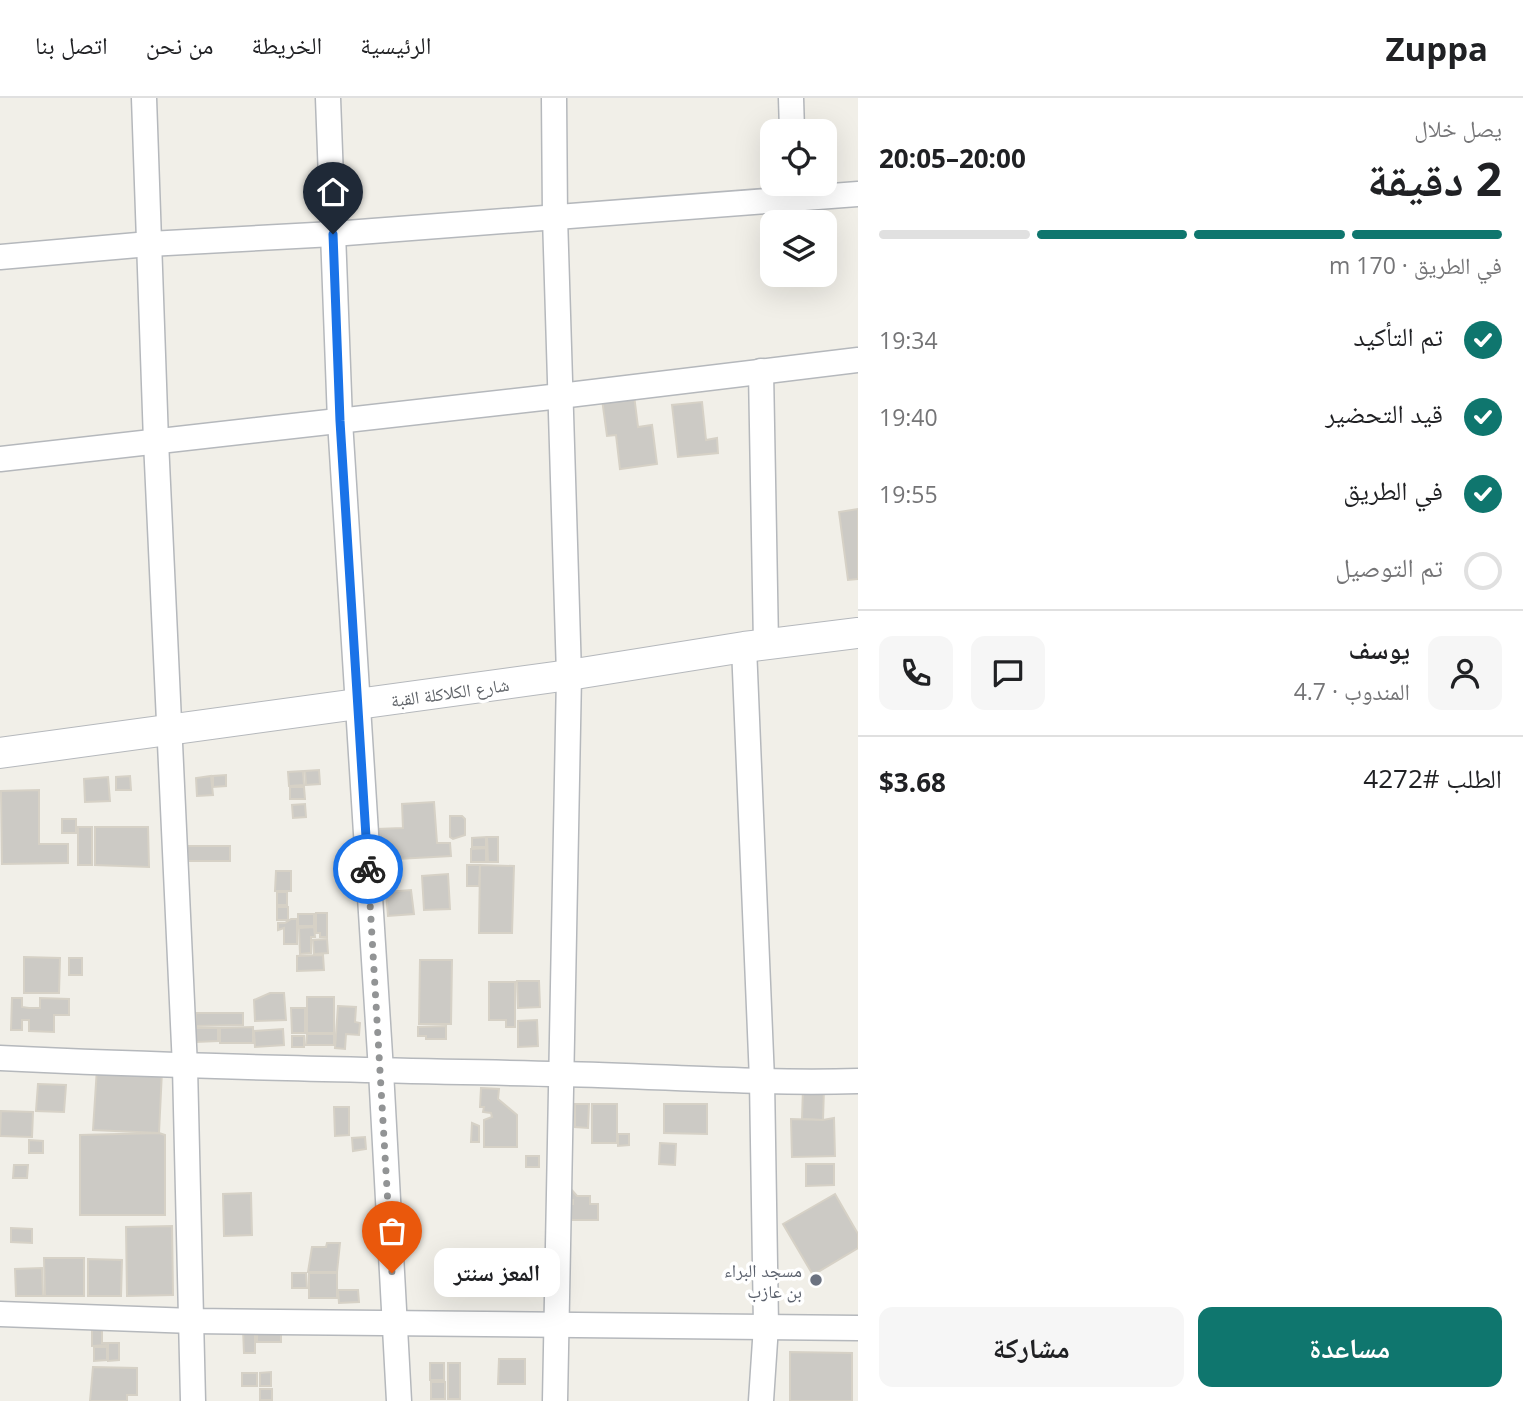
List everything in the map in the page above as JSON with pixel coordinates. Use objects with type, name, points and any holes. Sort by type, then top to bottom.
[{"type":"street","points":[[144,98],[156,441],[185,1067],[193,1401]]},
{"type":"street","points":[[328,98],[340,421],[382,1071],[398,1401]]},
{"type":"street","points":[[554,98],[569,675],[555,1401]]},
{"type":"street","points":[[790,98],[791,119]]},
{"type":"street","points":[[837,193],[858,194]]},
{"type":"street","points":[[0,257],[149,244],[333,234],[555,217],[760,195]]},
{"type":"street","points":[[0,459],[858,360]]},
{"type":"street","points":[[761,371],[755,645],[766,1326],[761,1401]]},
{"type":"street","name":"شارع الكلاكلة القبة","points":[[0,753],[569,675],[755,645],[858,633]]},
{"type":"street","points":[[0,1058],[185,1067],[858,1081]]},
{"type":"street","points":[[0,1314],[193,1321],[858,1328]]},
{"type":"building","points":[[634,395],[638,427],[652,425],[657,464],[620,469],[616,435],[607,436],[602,399]]},
{"type":"building","points":[[702,402],[706,440],[717,438],[718,453],[678,457],[672,405]]},
{"type":"building","points":[[858,509],[858,579],[848,580],[839,512]]},
{"type":"building","points":[[319,770],[320,784],[306,785],[305,771]]},
{"type":"building","points":[[303,771],[304,785],[289,786],[288,772]]},
{"type":"building","points":[[226,775],[226,786],[213,787],[213,776]]},
{"type":"building","points":[[130,776],[131,790],[116,790],[116,777]]},
{"type":"building","points":[[211,776],[213,795],[197,796],[196,778]]},
{"type":"building","points":[[108,777],[110,801],[85,802],[84,779]]},
{"type":"building","points":[[290,787],[304,787],[305,799],[290,799]]},
{"type":"building","points":[[39,790],[39,844],[68,844],[68,863],[2,864],[1,791]]},
{"type":"building","points":[[434,802],[437,843],[450,843],[451,856],[379,860],[377,829],[403,828],[402,804]]},
{"type":"building","points":[[305,804],[306,817],[293,818],[292,805]]},
{"type":"building","points":[[450,816],[462,816],[465,819],[465,835],[453,839],[450,837]]},
{"type":"building","points":[[62,819],[76,819],[76,833],[62,833]]},
{"type":"building","points":[[78,827],[92,827],[92,865],[78,865]]},
{"type":"building","points":[[95,827],[148,827],[149,867],[95,865]]},
{"type":"building","points":[[486,837],[486,847],[472,847],[472,838]]},
{"type":"building","points":[[487,837],[498,837],[498,862],[488,862]]},
{"type":"building","points":[[187,846],[230,846],[230,861],[188,861]]},
{"type":"building","points":[[486,848],[486,862],[471,862],[471,849]]},
{"type":"building","points":[[467,865],[480,865],[479,886],[467,886]]},
{"type":"building","points":[[480,865],[514,866],[512,933],[479,933]]},
{"type":"building","points":[[276,871],[291,871],[291,891],[275,891]]},
{"type":"building","points":[[448,874],[450,909],[424,910],[422,876]]},
{"type":"building","points":[[411,890],[414,914],[388,916],[386,892]]},
{"type":"building","points":[[277,892],[287,892],[287,905],[277,905]]},
{"type":"building","points":[[277,907],[288,907],[288,920],[277,920]]},
{"type":"building","points":[[316,913],[327,913],[327,937],[320,937],[320,933],[316,933]]},
{"type":"building","points":[[298,914],[314,914],[314,926],[298,926]]},
{"type":"building","points":[[297,919],[297,944],[284,944],[284,928],[278,930],[278,923]]},
{"type":"building","points":[[314,927],[315,937],[311,937],[311,953],[300,954],[299,928]]},
{"type":"building","points":[[327,939],[328,953],[314,954],[313,940]]},
{"type":"building","points":[[323,955],[324,970],[297,971],[297,956]]},
{"type":"building","points":[[24,957],[60,958],[59,993],[24,993]]},
{"type":"building","points":[[69,958],[82,958],[82,975],[69,975]]},
{"type":"building","points":[[420,960],[452,960],[451,1024],[419,1024]]},
{"type":"building","points":[[517,981],[539,981],[540,1007],[518,1008]]},
{"type":"building","points":[[489,982],[515,982],[515,1027],[506,1027],[506,1020],[489,1020]]},
{"type":"building","points":[[270,993],[284,993],[286,1020],[255,1021],[254,1000]]},
{"type":"building","points":[[307,997],[334,997],[334,1033],[307,1033]]},
{"type":"building","points":[[12,998],[22,998],[22,1007],[29,1008],[40,1008],[40,998],[69,999],[69,1015],[54,1015],[54,1032],[29,1031],[29,1020],[22,1020],[22,1030],[11,1030]]},
{"type":"building","points":[[338,1006],[356,1007],[355,1022],[360,1023],[359,1035],[346,1034],[345,1049],[335,1048]]},
{"type":"building","points":[[291,1008],[305,1008],[305,1033],[292,1033]]},
{"type":"building","points":[[196,1013],[243,1013],[243,1025],[196,1026]]},
{"type":"building","points":[[537,1020],[538,1046],[518,1047],[518,1021]]},
{"type":"building","points":[[446,1026],[446,1039],[426,1039],[426,1036],[418,1036],[418,1027]]},
{"type":"building","points":[[253,1027],[253,1043],[220,1043],[220,1028]]},
{"type":"building","points":[[195,1028],[218,1028],[218,1041],[195,1042]]},
{"type":"building","points":[[283,1029],[284,1045],[255,1047],[254,1031]]},
{"type":"building","points":[[307,1034],[334,1034],[334,1045],[306,1045]]},
{"type":"building","points":[[292,1036],[304,1036],[304,1047],[292,1047]]},
{"type":"building","points":[[97,1068],[162,1071],[159,1133],[93,1130]]},
{"type":"building","points":[[38,1084],[66,1085],[64,1112],[36,1111]]},
{"type":"building","points":[[481,1088],[499,1089],[498,1099],[517,1115],[517,1147],[484,1147],[484,1120],[492,1117],[491,1113],[483,1112],[484,1107],[480,1107]]},
{"type":"building","points":[[803,1088],[824,1088],[823,1120],[802,1119]]},
{"type":"building","points":[[575,1104],[589,1104],[588,1128],[575,1127]]},
{"type":"building","points":[[592,1104],[617,1104],[617,1143],[592,1143]]},
{"type":"building","points":[[664,1104],[707,1104],[707,1134],[664,1133]]},
{"type":"building","points":[[334,1107],[349,1107],[349,1135],[335,1136]]},
{"type":"building","points":[[1,1111],[33,1112],[32,1137],[0,1136]]},
{"type":"building","points":[[834,1118],[835,1156],[792,1157],[791,1119]]},
{"type":"building","points":[[472,1123],[479,1126],[479,1142],[471,1142]]},
{"type":"building","points":[[618,1134],[629,1134],[629,1145],[618,1146]]},
{"type":"building","points":[[80,1135],[165,1135],[165,1215],[80,1215]]},
{"type":"building","points":[[365,1137],[366,1149],[353,1151],[352,1138]]},
{"type":"building","points":[[29,1140],[43,1141],[43,1153],[29,1153]]},
{"type":"building","points":[[660,1143],[676,1144],[675,1165],[659,1164]]},
{"type":"building","points":[[526,1156],[539,1156],[539,1167],[526,1167]]},
{"type":"building","points":[[806,1164],[834,1164],[834,1185],[806,1186]]},
{"type":"building","points":[[14,1165],[28,1165],[27,1178],[13,1178]]},
{"type":"building","points":[[570,1188],[577,1196],[590,1196],[590,1204],[598,1204],[598,1220],[570,1220],[570,1204],[573,1204],[573,1200],[570,1200]]},
{"type":"building","points":[[251,1193],[252,1235],[224,1236],[223,1194]]},
{"type":"building","points":[[835,1194],[858,1234],[858,1248],[813,1275],[783,1224]]},
{"type":"building","points":[[172,1226],[173,1295],[127,1296],[126,1227]]},
{"type":"building","points":[[11,1228],[32,1229],[32,1243],[11,1242]]},
{"type":"building","points":[[327,1243],[340,1243],[337,1272],[308,1272],[312,1247],[326,1247]]},
{"type":"building","points":[[44,1258],[84,1258],[84,1296],[45,1296]]},
{"type":"building","points":[[88,1259],[122,1260],[121,1296],[88,1296]]},
{"type":"building","points":[[42,1268],[43,1296],[16,1296],[15,1269]]},
{"type":"building","points":[[292,1273],[306,1273],[307,1288],[292,1288]]},
{"type":"building","points":[[309,1273],[337,1273],[337,1298],[309,1298]]},
{"type":"building","points":[[338,1290],[358,1290],[359,1302],[339,1303]]},
{"type":"building","points":[[92,1326],[102,1326],[102,1343],[119,1343],[119,1360],[108,1361],[108,1345],[92,1346]]},
{"type":"building","points":[[255,1328],[255,1353],[244,1353],[243,1329]]},
{"type":"building","points":[[257,1330],[281,1330],[281,1342],[257,1342]]},
{"type":"building","points":[[94,1347],[107,1347],[107,1360],[94,1361]]},
{"type":"building","points":[[790,1352],[852,1353],[852,1401],[790,1401]]},
{"type":"building","points":[[499,1359],[525,1359],[525,1384],[498,1384]]},
{"type":"building","points":[[430,1363],[444,1363],[444,1380],[430,1380]]},
{"type":"building","points":[[448,1363],[460,1363],[460,1399],[448,1399]]},
{"type":"building","points":[[93,1367],[137,1368],[137,1395],[127,1395],[127,1401],[90,1401]]},
{"type":"building","points":[[271,1372],[271,1386],[260,1386],[260,1373]]},
{"type":"building","points":[[242,1373],[257,1373],[257,1386],[242,1386]]},
{"type":"building","points":[[431,1382],[445,1382],[445,1399],[431,1399]]},
{"type":"building","points":[[260,1389],[272,1389],[272,1400],[260,1400]]},
{"type":"way so far","points":[[368,869],[392,1273]]},
{"type":"place","name":"المعز سنتر","points":[[392,1273]]},
{"type":"place","name":"مسجد البراء بن عازب","points":[[816,1280]]},
{"type":"route","points":[[333,234],[340,421],[368,869]]}]
